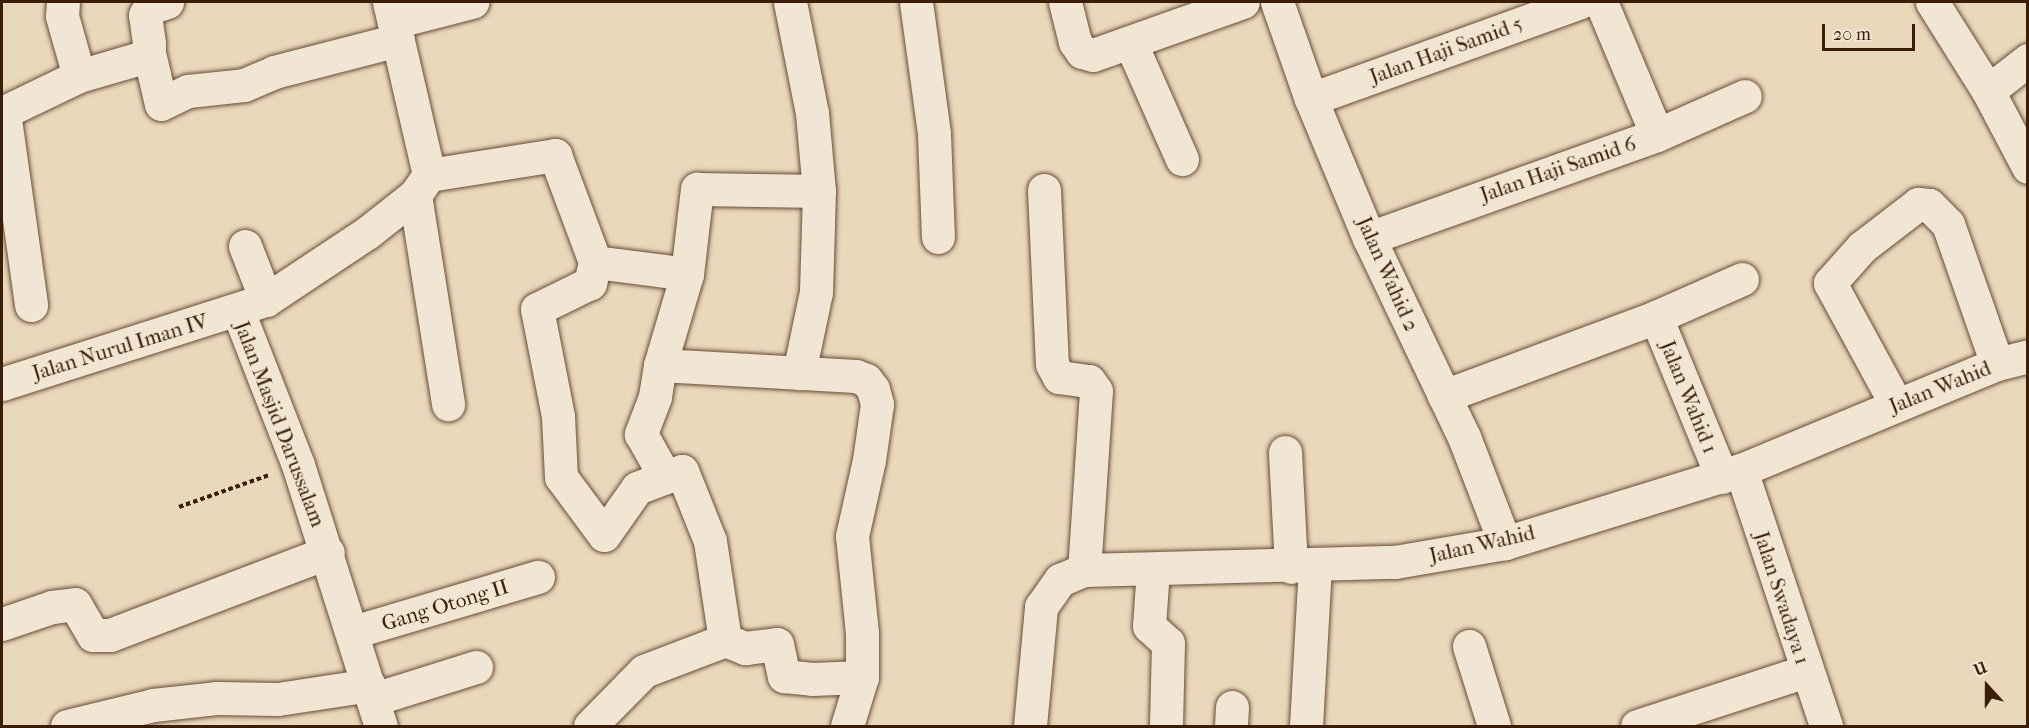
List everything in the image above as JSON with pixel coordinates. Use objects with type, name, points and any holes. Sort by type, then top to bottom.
[{"type":"street","points":[[63,2],[62,16],[79,76]]},
{"type":"street","points":[[167,2],[149,8],[145,15],[149,53],[161,104],[188,91],[244,85],[394,21],[472,2]]},
{"type":"street","points":[[790,2],[812,113],[819,191],[816,292],[799,373]]},
{"type":"street","points":[[915,2],[934,134],[938,237]]},
{"type":"street","points":[[1065,2],[1073,35],[1082,52],[1106,54],[1243,2]]},
{"type":"street","name":"Jalan Wahid 2","points":[[1277,2],[1311,99],[1369,238],[1444,396],[1505,543]]},
{"type":"street","name":"Jalan Haji Samid 5","points":[[1311,99],[1580,2]]},
{"type":"street","points":[[1601,2],[1656,135]]},
{"type":"street","points":[[1932,2],[1988,91],[2028,167]]},
{"type":"street","points":[[394,21],[422,185],[448,404]]},
{"type":"street","points":[[1131,44],[1182,159]]},
{"type":"street","points":[[31,305],[3,112],[79,76],[149,53]]},
{"type":"street","points":[[1988,91],[2028,60]]},
{"type":"street","name":"Jalan Haji Samid 6","points":[[1369,238],[1656,135],[1745,96]]},
{"type":"street","points":[[422,185],[555,155],[595,262],[590,283],[537,309],[558,416],[561,477],[604,535],[636,488],[682,471],[710,541],[724,640]]},
{"type":"street","name":"Jalan Masjid Darussalam","points":[[375,703],[298,465],[252,305],[367,233],[422,185]]},
{"type":"street","points":[[665,477],[641,434],[655,398],[660,365],[687,274],[697,189],[819,191]]},
{"type":"street","points":[[1044,190],[1052,364],[1059,377],[1089,381],[1096,391],[1084,570]]},
{"type":"street","points":[[1896,404],[1830,283],[1862,247],[1918,204],[1929,205],[1948,224],[2012,360]]},
{"type":"street","points":[[244,246],[252,305]]},
{"type":"street","points":[[595,262],[687,274]]},
{"type":"street","points":[[1444,396],[1656,317],[1742,279]]},
{"type":"street","name":"Jalan Nurul Iman IV","points":[[2,384],[252,305]]},
{"type":"street","name":"Jalan Wahid 1","points":[[1656,317],[1731,473]]},
{"type":"street","name":"Jalan Wahid","points":[[1030,726],[1041,607],[1060,580],[1084,570],[1395,562],[1505,543],[1731,473],[1896,404],[2012,360]]},
{"type":"street","points":[[660,365],[862,377],[876,398],[869,460],[852,536],[862,633],[862,677],[847,726]]},
{"type":"street","points":[[1285,452],[1303,566],[1306,726]]},
{"type":"street","name":"Jalan Swadaya 1","points":[[1731,473],[1826,726]]},
{"type":"street","points":[[2,624],[52,607],[75,604],[93,635],[110,635],[328,552]]},
{"type":"street","points":[[1154,569],[1149,626],[1168,643],[1166,726]]},
{"type":"street","name":"Gang Otong II","points":[[353,632],[538,577]]},
{"type":"street","points":[[590,726],[644,671],[724,640],[745,648],[777,644],[784,676],[812,680],[862,677]]},
{"type":"street","points":[[1468,646],[1494,726]]},
{"type":"street","points":[[67,726],[153,705],[216,698],[375,703],[476,667]]},
{"type":"street","points":[[1656,724],[1806,671]]},
{"type":"path","points":[[179,507],[298,465]]}]
